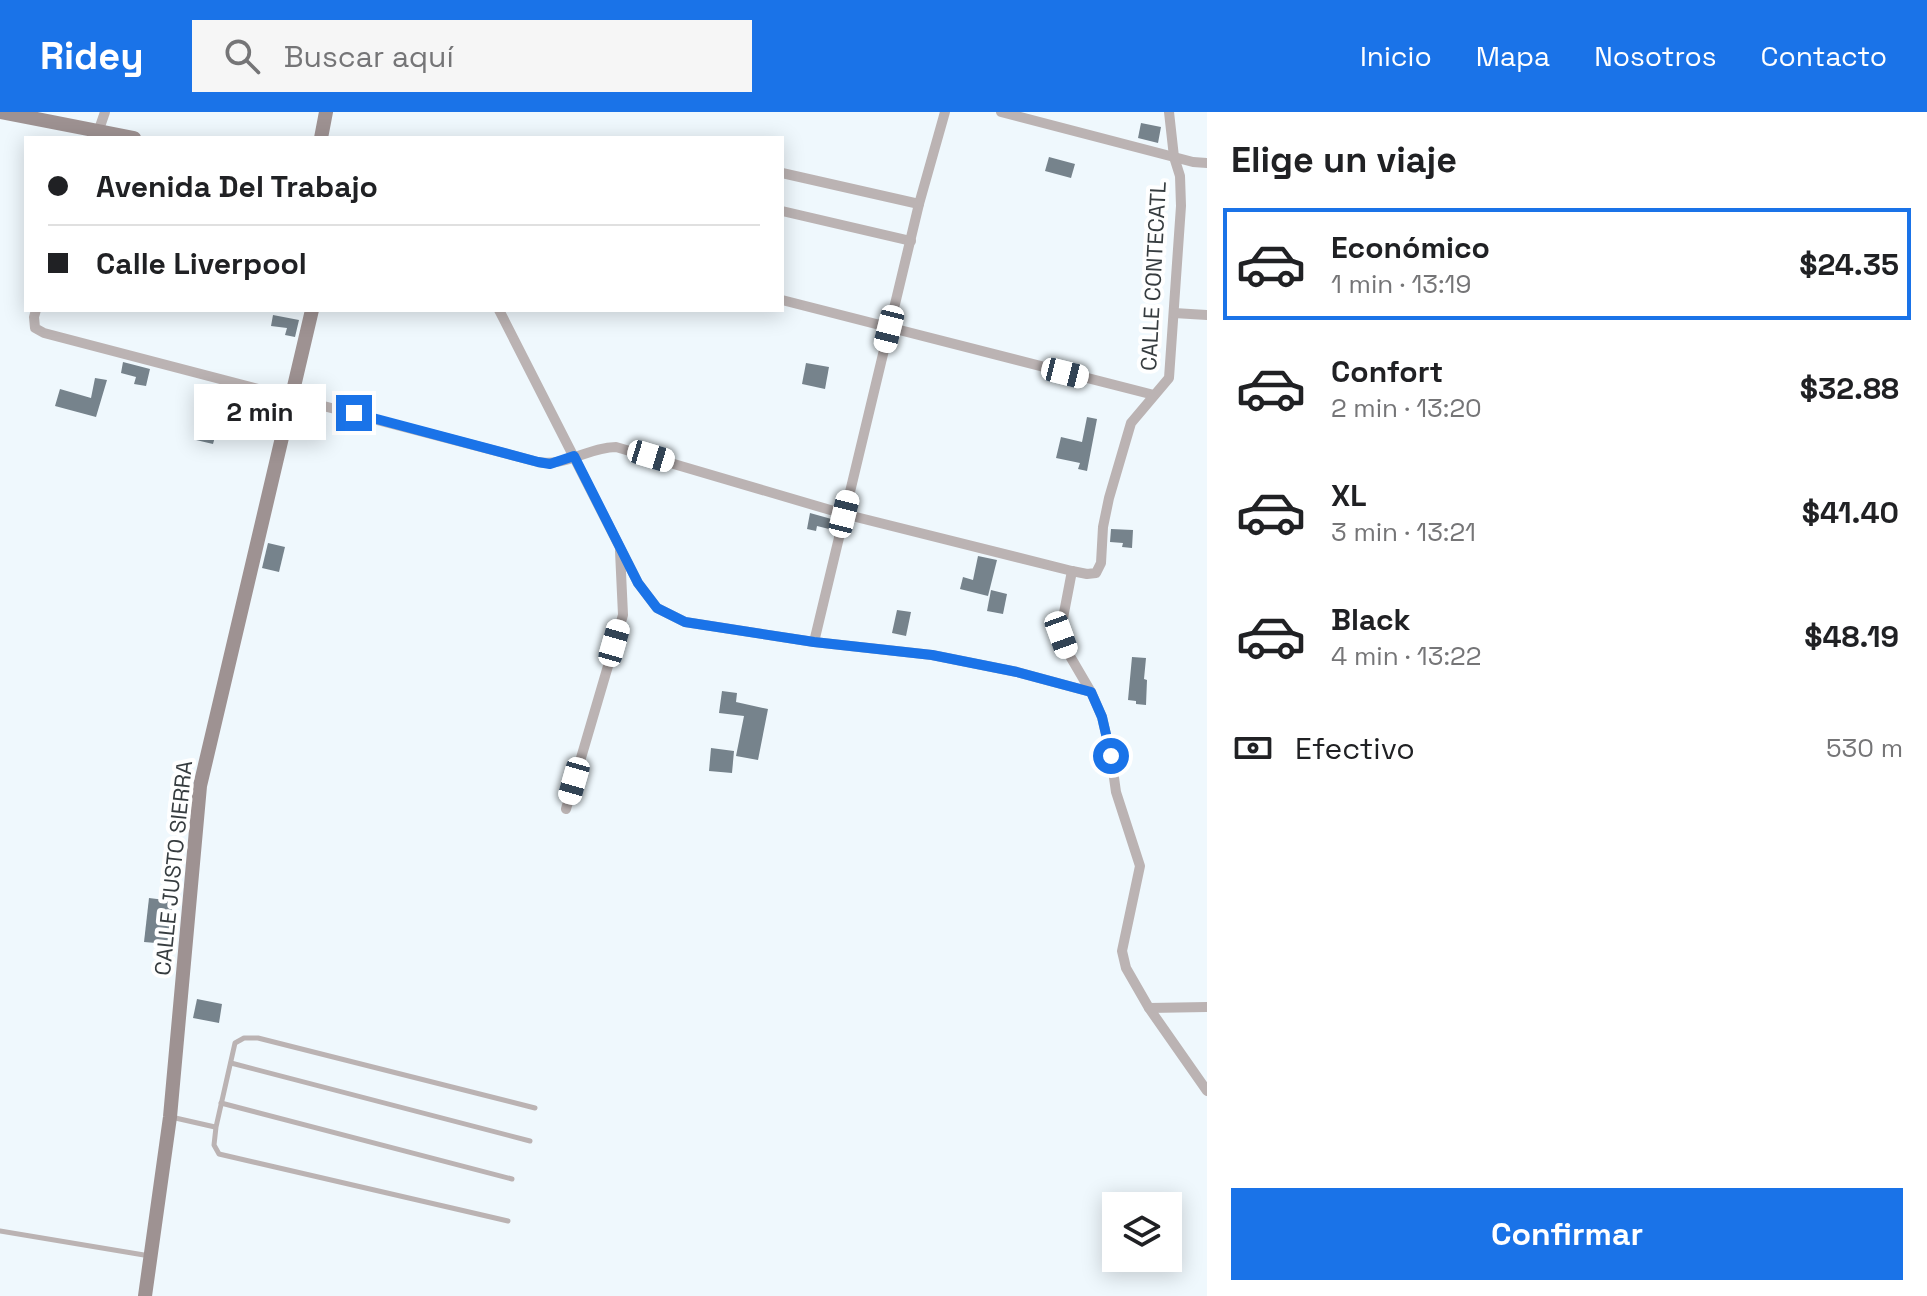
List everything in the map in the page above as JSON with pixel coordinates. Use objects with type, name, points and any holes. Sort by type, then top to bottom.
[{"type":"street","points":[[1,112],[97,135],[105,112]]},
{"type":"street","points":[[321,136],[326,112]]},
{"type":"street","points":[[814,642],[919,204],[945,112]]},
{"type":"street","points":[[1001,112],[1207,163]]},
{"type":"street","name":"CALLE CONTECATL","points":[[1072,571],[1096,573],[1101,563],[1103,527],[1109,498],[1131,423],[1169,378],[1181,206],[1180,176],[1174,157],[1169,112]]},
{"type":"street","points":[[784,173],[919,204]]},
{"type":"street","points":[[784,211],[911,241]]},
{"type":"street","points":[[784,301],[1154,395]]},
{"type":"street","points":[[35,312],[35,328],[44,333],[538,462],[550,464],[604,447],[627,449],[844,514],[1072,571],[1061,635],[1102,717],[1116,792],[1140,866],[1122,951],[1126,968],[1149,1008],[1207,1091]]},
{"type":"street","name":"CALLE JUSTO SIERRA","points":[[145,1296],[170,1117],[200,786],[312,312]]},
{"type":"street","points":[[500,312],[638,583],[657,608],[685,622],[814,642],[932,655],[1017,672],[1091,692]]},
{"type":"street","points":[[1174,313],[1207,315]]},
{"type":"street","points":[[566,809],[623,615],[619,545]]},
{"type":"street","points":[[1149,1008],[1207,1007]]},
{"type":"lane","points":[[508,1221],[219,1154],[214,1145],[216,1127],[235,1043],[244,1038],[258,1038],[535,1108]]},
{"type":"lane","points":[[231,1063],[530,1141]]},
{"type":"lane","points":[[221,1103],[512,1179]]},
{"type":"lane","points":[[170,1117],[216,1127]]},
{"type":"lane","points":[[0,1231],[151,1256]]},
{"type":"building","points":[[1141,123],[1161,127],[1158,143],[1138,138]]},
{"type":"building","points":[[1049,157],[1075,164],[1071,178],[1045,171]]},
{"type":"building","points":[[273,315],[299,320],[295,337],[285,335],[287,328],[271,326]]},
{"type":"building","points":[[123,362],[150,369],[146,386],[134,384],[136,377],[121,373]]},
{"type":"building","points":[[806,363],[829,367],[825,389],[802,384]]},
{"type":"building","points":[[95,378],[107,380],[96,417],[55,406],[60,389],[91,398]]},
{"type":"building","points":[[235,404],[266,413],[263,421],[245,416],[244,421],[232,418]]},
{"type":"building","points":[[202,417],[219,422],[213,444],[196,440]]},
{"type":"building","points":[[1087,417],[1097,419],[1087,471],[1078,469],[1080,463],[1056,458],[1061,437],[1082,442]]},
{"type":"building","points":[[810,513],[835,520],[833,530],[817,526],[816,531],[807,529]]},
{"type":"building","points":[[1111,529],[1133,530],[1132,548],[1122,547],[1123,543],[1110,542]]},
{"type":"building","points":[[268,543],[285,547],[279,572],[262,568]]},
{"type":"building","points":[[978,556],[997,560],[988,596],[960,589],[963,577],[973,580]]},
{"type":"building","points":[[991,590],[1007,594],[1003,614],[987,611]]},
{"type":"building","points":[[897,610],[911,612],[906,636],[892,633]]},
{"type":"building","points":[[1132,657],[1146,658],[1146,705],[1128,700]]},
{"type":"building","points":[[722,691],[737,693],[736,702],[768,709],[758,760],[736,756],[744,716],[719,713]]},
{"type":"building","points":[[711,748],[734,751],[732,773],[709,771]]},
{"type":"building","points":[[149,898],[173,901],[168,944],[144,942]]},
{"type":"building","points":[[197,999],[222,1004],[219,1023],[193,1018]]},
{"type":"route","points":[[354,413],[538,462],[550,464],[574,456],[638,583],[657,608],[685,622],[814,642],[932,655],[1017,672],[1091,692],[1102,717],[1111,756]]}]
